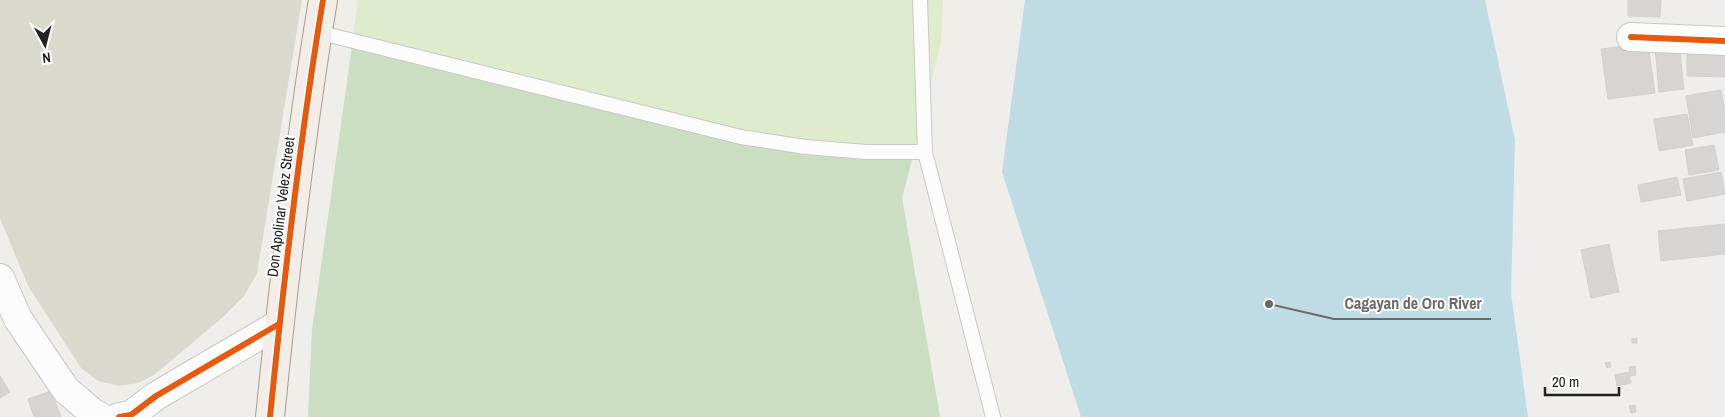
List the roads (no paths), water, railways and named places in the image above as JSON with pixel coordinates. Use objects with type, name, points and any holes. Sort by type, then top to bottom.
[{"type":"main road","name":"Don Apolinar Velez Street","points":[[270,417],[279,324],[317,32],[323,0]]},
{"type":"street","points":[[1632,37],[1725,41]]},
{"type":"street","points":[[0,278],[18,319],[66,390],[92,412],[101,417]]},
{"type":"street","points":[[119,417],[131,415],[156,396],[279,324]]},
{"type":"lane","points":[[920,0],[924,152],[992,417]]},
{"type":"lane","points":[[317,32],[741,137],[806,147],[866,152],[924,152]]},
{"type":"water","points":[[1025,0],[1485,0],[1515,140],[1511,293],[1528,417],[1081,417],[1002,172]]},
{"type":"place","name":"Cagayan de Oro River","points":[[1269,304]]}]
